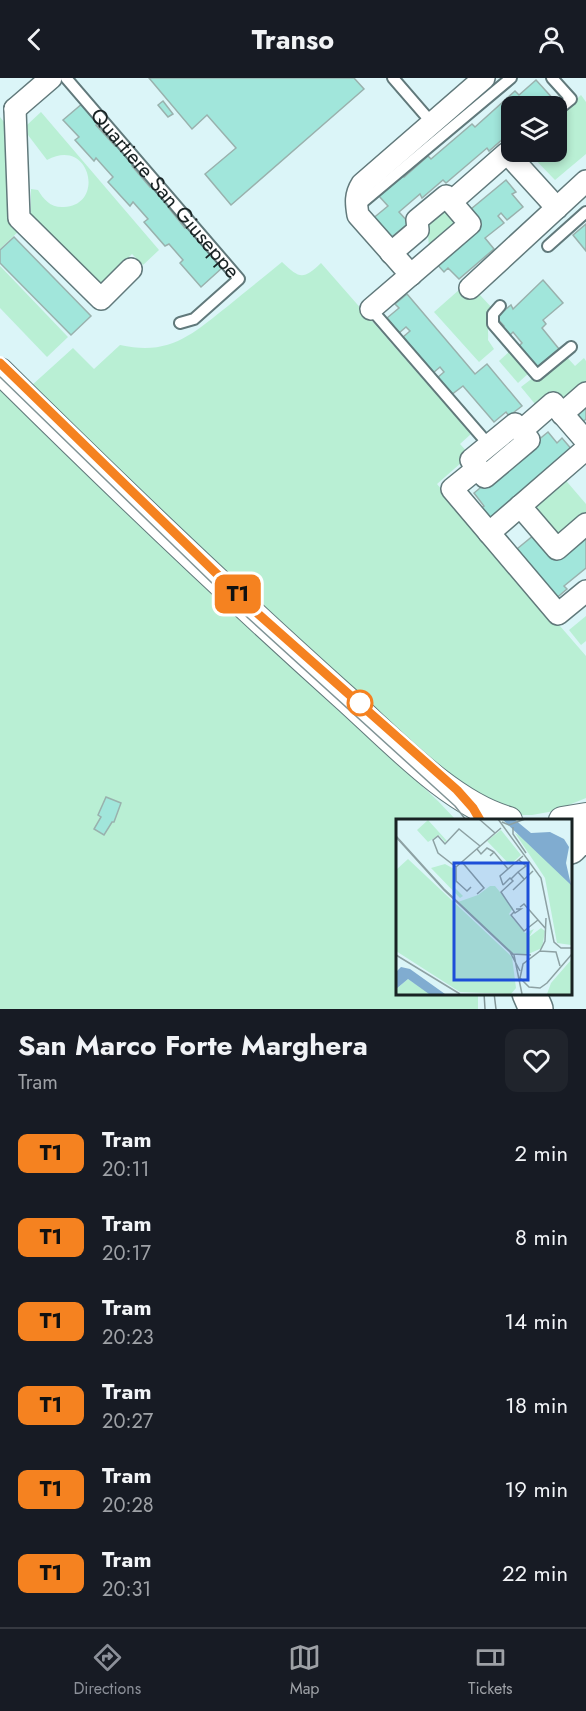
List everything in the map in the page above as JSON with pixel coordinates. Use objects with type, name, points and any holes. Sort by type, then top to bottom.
[{"type":"main road","points":[[571,846],[586,831]]},
{"type":"main road","points":[[528,994],[536,1009]]},
{"type":"street","points":[[51,78],[8,106],[19,218],[101,299],[131,269]]},
{"type":"street","points":[[411,275],[358,215],[357,192],[362,184],[484,78]]},
{"type":"street","points":[[451,202],[501,158]]},
{"type":"street","points":[[518,162],[557,208]]},
{"type":"street","points":[[470,288],[585,184]]},
{"type":"street","points":[[371,309],[470,224],[446,196],[417,220],[418,230],[392,253]]},
{"type":"street","points":[[0,371],[252,614],[441,784],[471,819]]},
{"type":"street","points":[[562,414],[586,393]]},
{"type":"street","points":[[521,431],[553,404],[586,441]]},
{"type":"street","points":[[515,424],[521,431],[529,440],[485,477],[471,460],[515,424]]},
{"type":"street","points":[[489,533],[586,449]]},
{"type":"street","points":[[478,468],[452,489],[558,614],[586,591]]},
{"type":"street","points":[[520,506],[557,549],[586,524]]},
{"type":"street","points":[[441,784],[482,809],[507,819]]},
{"type":"street","points":[[568,819],[586,816]]},
{"type":"street","points":[[527,1009],[528,994]]},
{"type":"lane","name":"Quartiere San Giuseppe","points":[[66,78],[239,279],[194,319],[180,323]]},
{"type":"lane","points":[[393,78],[432,123]]},
{"type":"lane","points":[[357,207],[511,78]]},
{"type":"lane","points":[[552,78],[571,99],[567,102]]},
{"type":"lane","points":[[548,246],[586,212]]},
{"type":"lane","points":[[501,306],[493,314],[493,324],[537,375],[571,346]]},
{"type":"lane","points":[[371,309],[489,445]]},
{"type":"green space","points":[[581,95],[586,102],[586,154],[555,180],[538,162],[567,162],[567,108]]},
{"type":"green space","points":[[41,112],[159,250],[143,265],[132,254],[101,285],[31,214],[31,189],[38,190],[52,205],[64,207],[77,203],[85,195],[88,185],[87,174],[82,164],[74,157],[62,155],[47,160],[28,135],[27,125]]},
{"type":"green space","points":[[0,117],[12,132],[23,227],[0,249]]},
{"type":"green space","points":[[448,204],[464,222],[429,247],[427,222]]},
{"type":"green space","points":[[282,262],[293,272],[302,275],[321,263],[471,434],[460,444],[470,455],[437,484],[586,656],[586,798],[554,811],[519,815],[472,798],[260,608],[31,386],[73,348],[94,369],[120,345],[153,348],[179,340],[203,326]]},
{"type":"green space","points":[[0,266],[68,337],[47,357],[0,308]]},
{"type":"green space","points":[[468,282],[492,308],[488,319],[488,340],[494,349],[479,362],[434,312]]},
{"type":"green space","points":[[511,350],[530,372],[518,383],[499,361]]},
{"type":"green space","points":[[564,354],[575,366],[584,358],[586,361],[586,389],[564,408],[550,391],[535,404],[521,387]]},
{"type":"green space","points":[[0,388],[455,819],[396,819],[396,994],[478,994],[478,1009],[0,1009]]},
{"type":"green space","points":[[562,476],[586,504],[586,519],[558,544],[526,507]]},
{"type":"green space","points":[[586,616],[586,641],[581,645],[569,630]]},
{"type":"building","points":[[149,78],[354,78],[364,89],[231,205],[205,174],[236,148],[207,115],[192,129]]},
{"type":"building","points":[[536,80],[550,96],[509,96],[515,91],[519,95]]},
{"type":"building","points":[[163,101],[173,114],[168,117],[158,105]]},
{"type":"building","points":[[83,103],[100,122],[96,125],[115,146],[118,143],[137,164],[132,166],[150,187],[154,184],[172,205],[168,207],[185,228],[190,225],[208,247],[204,248],[222,268],[201,287],[180,263],[183,260],[169,244],[165,246],[144,222],[148,219],[133,202],[130,206],[108,182],[113,177],[75,140],[79,137],[63,120]]},
{"type":"building","points":[[501,104],[501,141],[489,151],[487,148],[446,183],[443,180],[422,198],[420,194],[399,212],[409,223],[388,240],[371,220],[388,206],[378,195],[428,156],[431,159],[472,124],[475,127]]},
{"type":"building","points":[[506,180],[516,192],[512,194],[523,207],[507,220],[501,213],[498,216],[504,223],[485,238],[494,249],[459,279],[448,268],[444,272],[434,261],[465,214]]},
{"type":"building","points":[[586,224],[586,251],[573,235]]},
{"type":"building","points":[[14,237],[91,316],[71,335],[0,263],[0,250]]},
{"type":"building","points":[[543,280],[563,303],[543,320],[546,324],[542,328],[559,349],[538,367],[519,346],[522,343],[513,332],[508,337],[500,328],[504,326],[496,317],[511,305],[513,309]]},
{"type":"building","points":[[407,294],[475,374],[487,364],[522,406],[509,416],[506,412],[494,422],[463,386],[451,395],[437,378],[444,372],[440,367],[433,373],[403,337],[410,331],[406,327],[399,333],[387,318],[399,308],[395,304]]},
{"type":"building","points":[[586,403],[586,419],[583,422],[574,412]]},
{"type":"building","points":[[548,432],[557,443],[562,438],[573,451],[490,520],[480,509],[484,506],[474,493]]},
{"type":"building","points":[[534,535],[586,535],[586,568],[564,586],[567,589],[553,601],[512,553]]},
{"type":"building","points":[[106,797],[121,803],[114,822],[104,835],[94,829],[101,817],[98,815]]},
{"type":"tram line","points":[[0,363],[255,611],[457,790],[479,819]]},
{"type":"tram line","name":"T1","points":[[0,363],[255,611],[457,790],[480,819]]},
{"type":"tram line","points":[[0,377],[248,618],[455,806],[465,819]]},
{"type":"tram line","points":[[484,994],[485,1009]]},
{"type":"tram line","points":[[494,994],[496,1009]]}]
